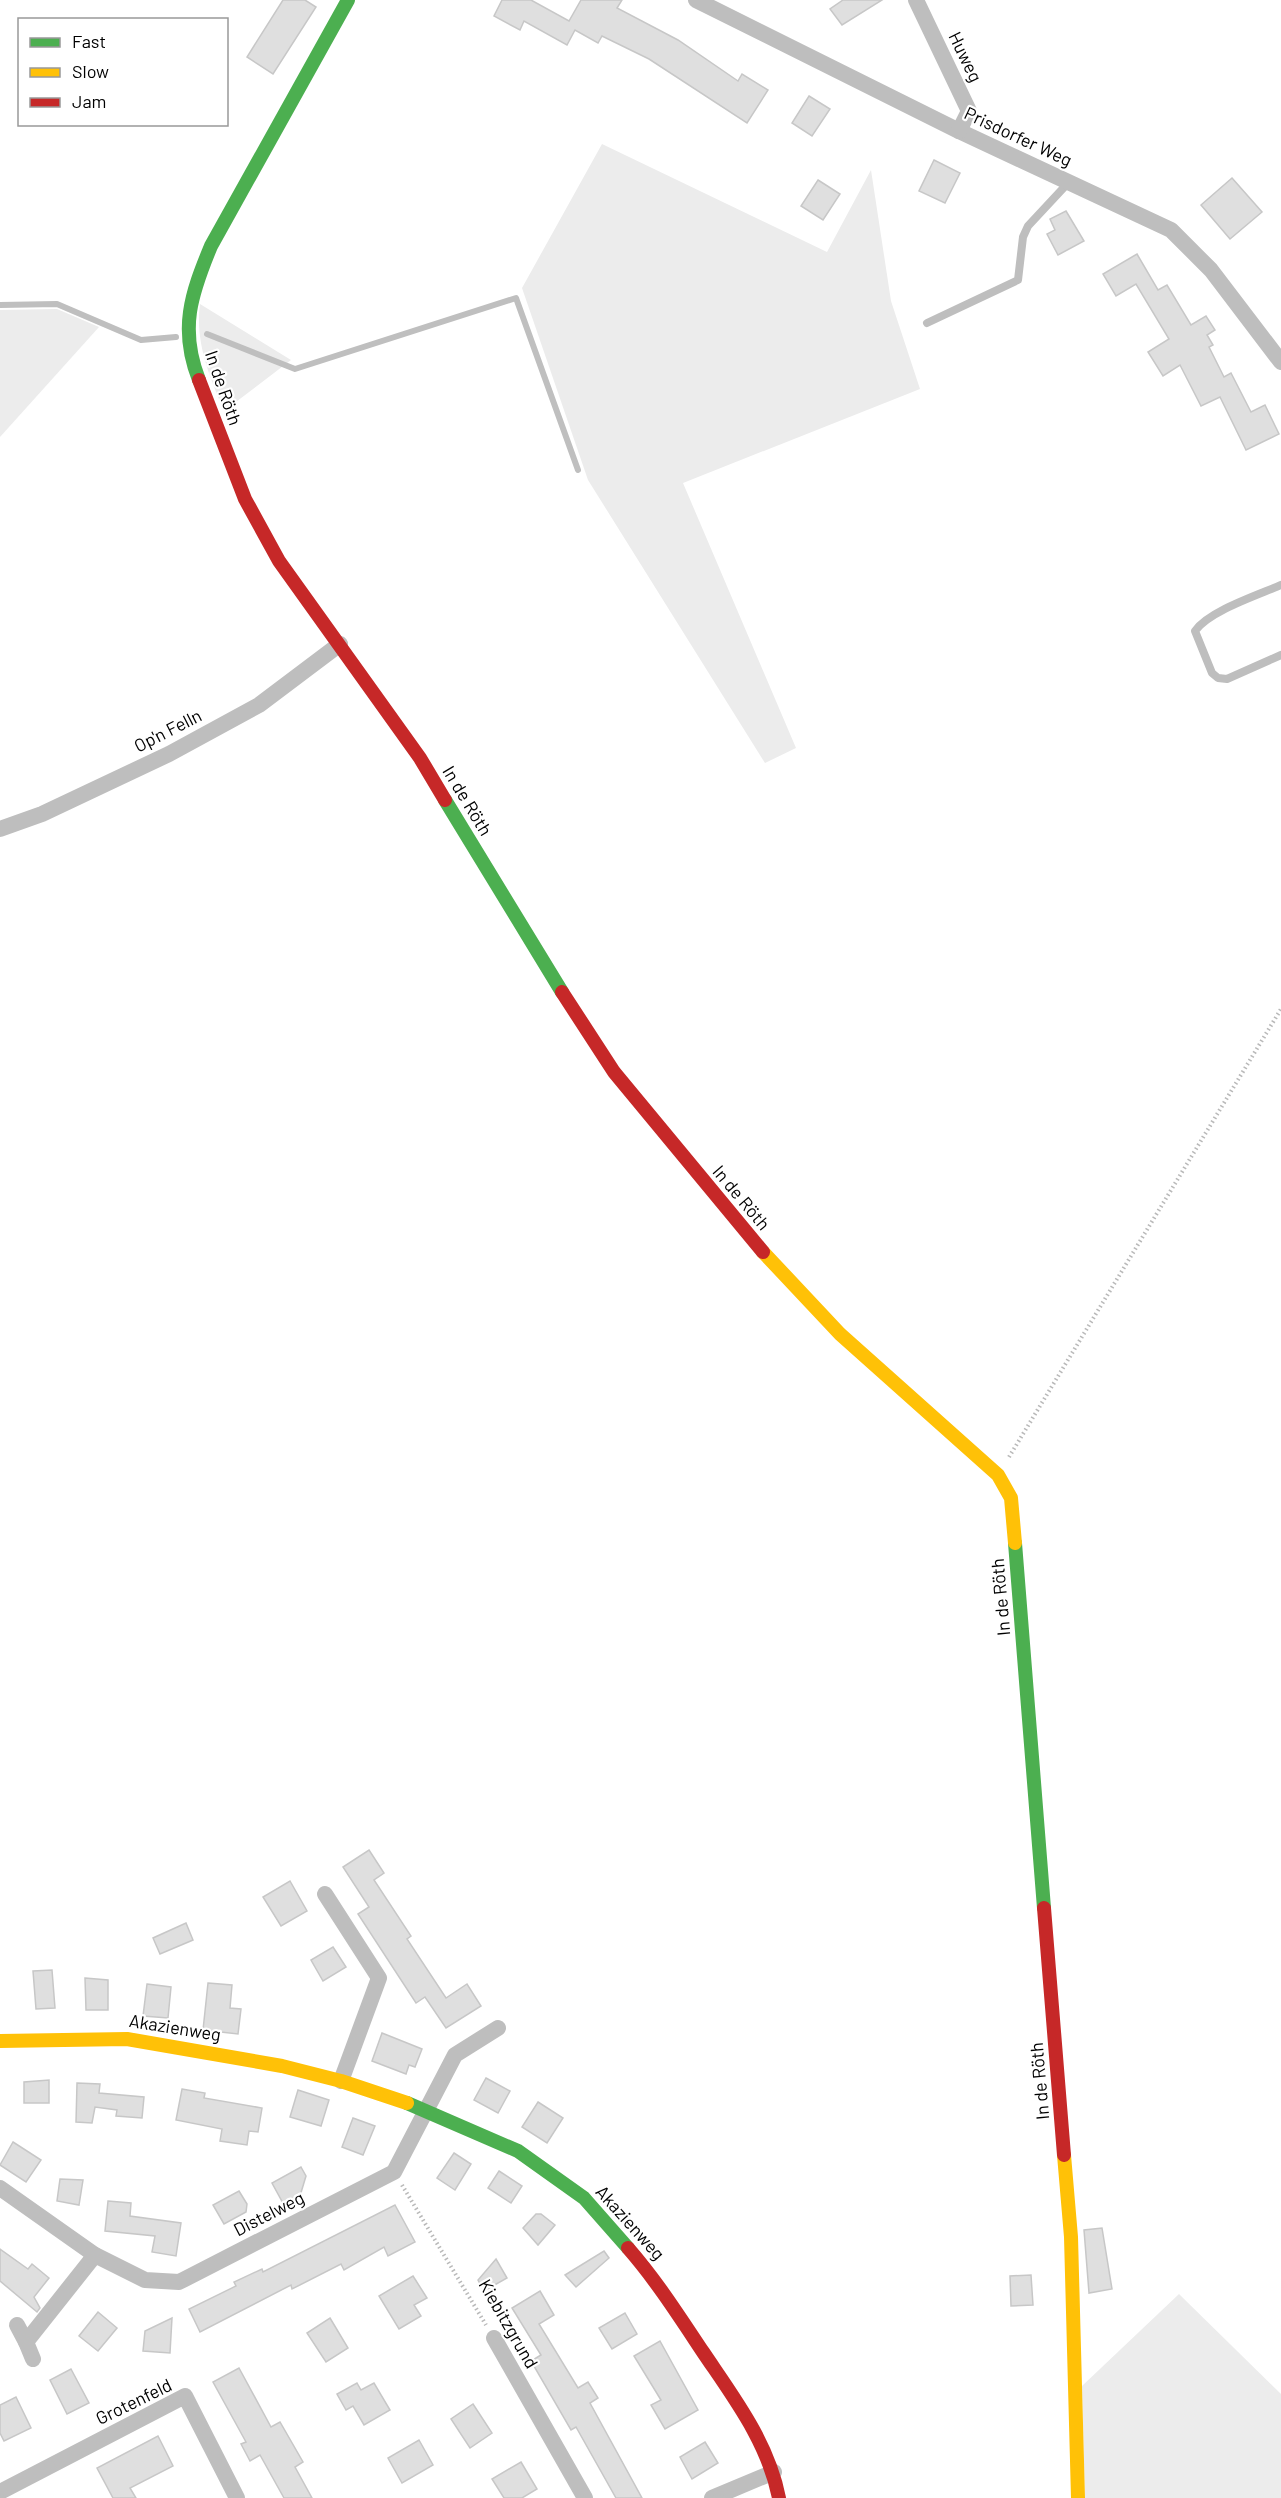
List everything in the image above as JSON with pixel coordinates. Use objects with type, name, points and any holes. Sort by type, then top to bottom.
[{"type":"street","name":"In de Röth","points":[[348,0],[211,246],[195,284],[186,321],[192,362],[245,499],[279,561],[420,758],[535,951],[614,1072],[762,1251],[840,1334],[998,1475],[1011,1498],[1071,2237],[1078,2498]]},
{"type":"street","name":"Prisdorfer Weg","points":[[696,0],[959,131],[1171,230],[1211,270],[1281,362]]},
{"type":"street","name":"Huweg","points":[[915,0],[969,111],[959,131]]},
{"type":"street","name":"Op'n Felln","points":[[0,829],[63,804],[169,754],[259,705],[340,644]]},
{"type":"street","points":[[325,1894],[380,1978],[341,2081]]},
{"type":"street","points":[[394,2172],[455,2055],[498,2028]]},
{"type":"street","name":"Akazienweg","points":[[0,2041],[127,2039],[282,2066],[341,2081],[428,2110],[518,2151],[584,2198],[651,2274],[753,2427],[774,2472],[779,2498]]},
{"type":"street","name":"Distelweg","points":[[0,2188],[95,2255],[145,2280],[179,2282],[394,2172]]},
{"type":"street","points":[[26,2342],[95,2255]]},
{"type":"street","points":[[17,2325],[33,2358]]},
{"type":"street","name":"Kiebitzgrund","points":[[494,2338],[585,2498]]},
{"type":"street","name":"Grotenfeld","points":[[0,2492],[185,2396],[237,2498]]},
{"type":"street","points":[[712,2498],[774,2472]]},
{"type":"lane","points":[[927,323],[1018,280],[1023,237],[1028,226],[1069,182]]},
{"type":"lane","points":[[1281,585],[1219,613],[1199,625],[1195,631],[1212,673],[1218,678],[1227,679],[1281,655]]},
{"type":"path","points":[[998,1475],[1281,1009]]},
{"type":"path","name":"Kiebitzgrund","points":[[394,2172],[494,2338]]},
{"type":"shaded area","points":[[602,144],[827,252],[871,170],[891,301],[920,389],[683,483],[796,748],[765,763],[588,480],[522,288]]},
{"type":"shaded area","points":[[200,304],[291,360],[224,411],[208,372],[201,346]]},
{"type":"shaded area","points":[[57,309],[99,327],[0,437],[0,310]]},
{"type":"shaded area","points":[[1179,2294],[1281,2394],[1281,2498],[1085,2498],[1082,2386]]},
{"type":"building","points":[[283,0],[305,0],[316,7],[273,74],[247,57]]},
{"type":"building","points":[[502,0],[531,0],[569,21],[581,0],[622,0],[617,8],[678,40],[738,81],[742,74],[768,90],[747,123],[649,59],[602,36],[598,43],[575,30],[567,45],[524,21],[520,30],[494,16]]},
{"type":"building","points":[[843,0],[882,0],[842,25],[830,9]]},
{"type":"building","points":[[809,96],[830,109],[812,136],[792,123]]},
{"type":"building","points":[[934,160],[960,173],[945,203],[919,191]]},
{"type":"building","points":[[1232,178],[1262,212],[1230,239],[1201,205]]},
{"type":"building","points":[[818,180],[840,194],[823,220],[801,206]]},
{"type":"building","points":[[1066,211],[1084,241],[1058,255],[1047,234],[1055,230],[1050,219]]},
{"type":"building","points":[[1137,254],[1158,290],[1167,285],[1191,325],[1206,316],[1215,330],[1207,335],[1213,345],[1209,347],[1224,377],[1231,373],[1251,412],[1265,405],[1279,434],[1246,450],[1220,397],[1201,406],[1180,365],[1163,376],[1148,352],[1169,339],[1136,284],[1116,296],[1103,274]]},
{"type":"building","points":[[369,1850],[384,1873],[374,1880],[411,1936],[407,1939],[446,1998],[467,1984],[481,2006],[446,2028],[425,1997],[416,2003],[358,1914],[369,1907],[343,1867]]},
{"type":"building","points":[[290,1881],[307,1911],[281,1926],[263,1897]]},
{"type":"building","points":[[186,1923],[193,1940],[160,1954],[153,1938]]},
{"type":"building","points":[[333,1947],[346,1967],[323,1981],[311,1960]]},
{"type":"building","points":[[52,1970],[55,2008],[36,2009],[33,1971]]},
{"type":"building","points":[[85,1978],[108,1980],[108,2010],[86,2010]]},
{"type":"building","points":[[208,1983],[232,1985],[230,2008],[241,2009],[238,2034],[203,2030]]},
{"type":"building","points":[[147,1984],[171,1987],[168,2018],[143,2016]]},
{"type":"building","points":[[382,2033],[422,2049],[415,2067],[409,2065],[406,2074],[372,2061]]},
{"type":"building","points":[[486,2078],[510,2091],[498,2113],[474,2100]]},
{"type":"building","points":[[49,2080],[49,2103],[24,2103],[24,2082]]},
{"type":"building","points":[[77,2083],[100,2084],[99,2093],[144,2097],[142,2118],[116,2116],[117,2110],[95,2107],[92,2123],[76,2122]]},
{"type":"building","points":[[182,2089],[205,2093],[204,2098],[262,2108],[258,2132],[249,2131],[247,2145],[220,2141],[222,2129],[176,2120]]},
{"type":"building","points":[[298,2090],[329,2100],[321,2126],[290,2117]]},
{"type":"building","points":[[538,2102],[563,2118],[547,2143],[522,2127]]},
{"type":"building","points":[[353,2118],[375,2126],[363,2155],[342,2147]]},
{"type":"building","points":[[13,2142],[41,2160],[26,2182],[0,2165]]},
{"type":"building","points":[[454,2153],[471,2164],[455,2190],[437,2178]]},
{"type":"building","points":[[301,2167],[306,2176],[300,2196],[284,2205],[272,2183]]},
{"type":"building","points":[[499,2171],[522,2186],[511,2203],[488,2188]]},
{"type":"building","points":[[60,2179],[83,2180],[79,2205],[57,2201]]},
{"type":"building","points":[[239,2191],[247,2204],[246,2212],[224,2224],[213,2205]]},
{"type":"building","points":[[108,2201],[131,2203],[130,2216],[181,2223],[176,2256],[152,2252],[155,2236],[105,2231]]},
{"type":"building","points":[[395,2205],[415,2242],[388,2256],[384,2247],[344,2270],[341,2264],[292,2289],[291,2285],[200,2332],[189,2309],[236,2286],[234,2282],[262,2269],[263,2272]]},
{"type":"building","points":[[536,2214],[541,2214],[555,2225],[538,2245],[523,2228]]},
{"type":"building","points":[[1102,2228],[1112,2289],[1089,2293],[1084,2230]]},
{"type":"building","points":[[0,2249],[28,2269],[32,2264],[49,2278],[34,2297],[40,2308],[37,2312],[0,2281]]},
{"type":"building","points":[[604,2251],[609,2258],[576,2287],[565,2275]]},
{"type":"building","points":[[496,2259],[507,2278],[484,2291],[478,2280]]},
{"type":"building","points":[[1031,2275],[1033,2305],[1011,2306],[1010,2276]]},
{"type":"building","points":[[413,2276],[427,2298],[414,2305],[421,2316],[399,2329],[379,2296]]},
{"type":"building","points":[[540,2291],[554,2315],[539,2324],[578,2388],[588,2382],[598,2398],[590,2403],[642,2498],[616,2498],[576,2427],[571,2430],[531,2361],[541,2355],[512,2308]]},
{"type":"building","points":[[98,2312],[117,2328],[98,2351],[79,2336]]},
{"type":"building","points":[[625,2313],[637,2334],[612,2349],[599,2328]]},
{"type":"building","points":[[172,2318],[170,2353],[143,2351],[145,2331]]},
{"type":"building","points":[[330,2318],[348,2348],[326,2362],[307,2333]]},
{"type":"building","points":[[660,2341],[698,2410],[665,2429],[651,2405],[661,2400],[634,2356]]},
{"type":"building","points":[[239,2368],[271,2427],[280,2422],[303,2462],[295,2467],[312,2498],[284,2498],[260,2455],[250,2461],[241,2444],[246,2442],[213,2382]]},
{"type":"building","points":[[71,2369],[89,2403],[67,2414],[50,2380]]},
{"type":"building","points":[[357,2383],[361,2390],[374,2383],[390,2410],[364,2425],[353,2406],[346,2410],[337,2394]]},
{"type":"building","points":[[16,2397],[31,2428],[4,2441],[0,2433],[0,2405]]},
{"type":"building","points":[[473,2404],[492,2433],[470,2448],[451,2419]]},
{"type":"building","points":[[158,2436],[173,2466],[130,2488],[136,2498],[113,2498],[97,2468]]},
{"type":"building","points":[[419,2440],[433,2465],[402,2483],[388,2458]]},
{"type":"building","points":[[705,2442],[718,2463],[692,2479],[680,2457]]},
{"type":"building","points":[[521,2462],[537,2489],[522,2498],[504,2498],[492,2479]]},
{"type":"waterway","points":[[207,334],[295,369],[516,298],[578,470]]},
{"type":"waterway","points":[[0,305],[57,304],[141,340],[176,337]]},
{"type":"traffic: fast","points":[[199,380],[193,362],[189,328],[193,296],[204,263],[211,246],[348,0]]},
{"type":"traffic: fast","points":[[445,800],[562,992]]},
{"type":"traffic: fast","points":[[1015,1543],[1044,1908]]},
{"type":"traffic: fast","points":[[407,2103],[518,2151],[584,2198],[628,2248]]},
{"type":"traffic: slow","points":[[763,1252],[840,1334],[998,1475],[1011,1498],[1015,1543]]},
{"type":"traffic: slow","points":[[0,2041],[127,2039],[282,2066],[341,2081],[407,2103]]},
{"type":"traffic: slow","points":[[1064,2155],[1071,2237],[1078,2498]]},
{"type":"traffic: jam","points":[[199,380],[245,499],[279,561],[420,758],[445,800]]},
{"type":"traffic: jam","points":[[562,992],[614,1072],[763,1252]]},
{"type":"traffic: jam","points":[[1044,1908],[1064,2155]]},
{"type":"traffic: jam","points":[[628,2248],[667,2298],[749,2421],[767,2458],[779,2498]]}]
